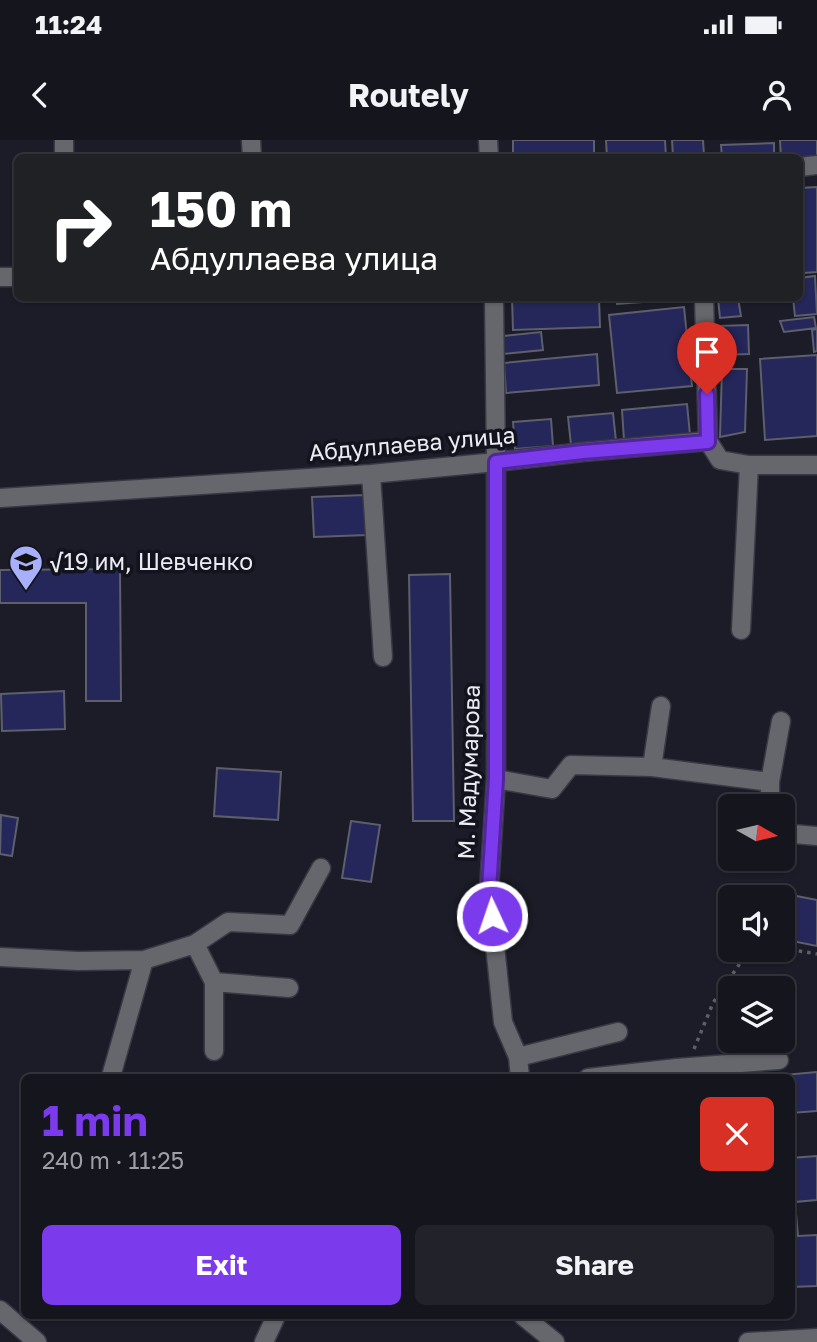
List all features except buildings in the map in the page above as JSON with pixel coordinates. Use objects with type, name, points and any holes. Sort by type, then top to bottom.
[{"type":"street","name":"М. Мадумарова","points":[[494,301],[496,779],[489,889],[503,1023],[518,1057],[520,1074]]},
{"type":"street","points":[[704,301],[708,442],[720,460],[749,465],[817,465]]},
{"type":"street","name":"Абдуллаева улица","points":[[0,498],[371,474],[708,442]]},
{"type":"street","points":[[741,630],[749,465]]},
{"type":"street","points":[[371,474],[383,657]]},
{"type":"street","points":[[652,767],[661,706]]},
{"type":"street","points":[[770,794],[782,721]]},
{"type":"street","points":[[496,779],[552,789],[571,765],[652,767],[770,782]]},
{"type":"street","points":[[795,835],[817,836]]},
{"type":"street","points":[[0,957],[78,961],[144,960],[195,943],[228,922],[290,925],[321,868]]},
{"type":"street","points":[[195,943],[214,982],[214,1051]]},
{"type":"street","points":[[112,1073],[144,960]]},
{"type":"street","points":[[214,982],[289,988]]},
{"type":"street","points":[[518,1057],[618,1032]]},
{"type":"street","points":[[624,1074],[779,1060]]},
{"type":"street","points":[[0,1310],[37,1342]]},
{"type":"street","points":[[264,1342],[275,1319]]},
{"type":"street","points":[[527,1319],[555,1342]]},
{"type":"street","points":[[748,1342],[817,1338]]},
{"type":"path","points":[[795,950],[817,954]]},
{"type":"path","points":[[687,1067],[713,1003],[741,962]]},
{"type":"place","name":"√19 им, Шевченко","points":[[26,592]]},
{"type":"route","points":[[492,916],[489,889],[496,779],[496,462],[708,442],[707,394]]}]
